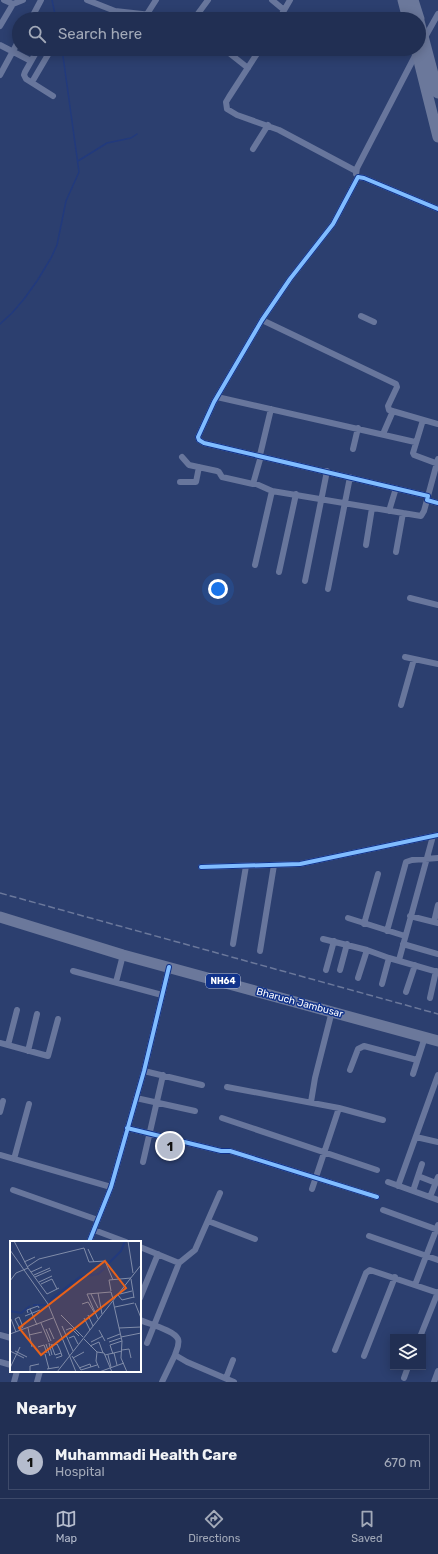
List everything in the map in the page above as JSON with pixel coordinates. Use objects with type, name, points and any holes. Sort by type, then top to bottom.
[{"type":"highway","points":[[403,0],[406,12]]},
{"type":"highway","points":[[413,0],[417,12]]},
{"type":"highway","points":[[426,47],[438,93]]},
{"type":"highway","points":[[417,56],[438,137]]},
{"type":"highway","name":"Bharuch Jambusar","points":[[5,919],[124,955],[438,1041]]},
{"type":"street","points":[[4,0],[13,4]]},
{"type":"street","points":[[0,26],[13,4],[23,0]]},
{"type":"street","points":[[35,12],[41,0]]},
{"type":"street","points":[[87,0],[115,11],[126,12]]},
{"type":"street","points":[[148,12],[156,0]]},
{"type":"street","points":[[199,12],[208,0]]},
{"type":"street","points":[[272,0],[284,10],[290,0]]},
{"type":"street","points":[[426,37],[435,26],[438,14]]},
{"type":"street","points":[[0,45],[12,51]]},
{"type":"street","points":[[0,75],[12,54]]},
{"type":"street","points":[[21,56],[31,61]]},
{"type":"street","points":[[34,56],[24,76],[54,96]]},
{"type":"street","points":[[32,82],[48,56]]},
{"type":"street","points":[[233,56],[248,68]]},
{"type":"street","points":[[256,56],[226,102],[227,109],[233,113],[279,130],[364,178],[438,209]]},
{"type":"street","points":[[414,56],[333,224],[290,279],[262,320],[217,397],[199,434],[199,440],[204,443],[261,455],[396,488],[438,503]]},
{"type":"street","points":[[253,149],[268,125]]},
{"type":"street","points":[[361,316],[374,322]]},
{"type":"street","points":[[262,320],[396,384],[397,387],[388,408],[393,411],[438,424]]},
{"type":"street","points":[[217,397],[415,442]]},
{"type":"street","points":[[254,484],[271,409]]},
{"type":"street","points":[[383,434],[393,411]]},
{"type":"street","points":[[182,457],[189,465],[216,471],[219,472],[222,477],[254,484],[272,491],[421,516],[424,512],[438,462],[414,455],[413,451],[415,442],[423,420]]},
{"type":"street","points":[[353,449],[358,428]]},
{"type":"street","points":[[180,482],[196,482],[199,467]]},
{"type":"street","points":[[305,581],[327,471]]},
{"type":"street","points":[[328,589],[350,477]]},
{"type":"street","points":[[389,511],[396,488]]},
{"type":"street","points":[[255,565],[272,491]]},
{"type":"street","points":[[279,572],[296,494]]},
{"type":"street","points":[[366,545],[372,508]]},
{"type":"street","points":[[396,552],[403,513]]},
{"type":"street","points":[[410,598],[438,604]]},
{"type":"street","points":[[405,657],[438,664]]},
{"type":"street","points":[[401,705],[414,659]]},
{"type":"street","points":[[399,960],[426,859],[435,836]]},
{"type":"street","points":[[201,868],[300,864],[435,836]]},
{"type":"street","points":[[387,931],[406,862],[412,860],[438,858]]},
{"type":"street","points":[[260,951],[274,865]]},
{"type":"street","points":[[233,944],[246,866]]},
{"type":"street","points":[[364,924],[378,874]]},
{"type":"street","points":[[410,916],[436,922],[438,905]]},
{"type":"street","points":[[348,918],[405,936]]},
{"type":"street","points":[[323,939],[347,944],[437,972],[430,998]]},
{"type":"street","points":[[326,970],[334,941]]},
{"type":"street","points":[[340,970],[347,944]]},
{"type":"street","points":[[403,944],[438,954]]},
{"type":"street","points":[[358,978],[367,950]]},
{"type":"street","points":[[116,982],[124,955]]},
{"type":"street","points":[[382,984],[389,958]]},
{"type":"street","points":[[406,992],[415,965]]},
{"type":"street","points":[[89,1241],[111,1187],[144,1071],[169,967]]},
{"type":"street","points":[[73,971],[162,995]]},
{"type":"street","points":[[8,1045],[17,1010]]},
{"type":"street","points":[[311,1102],[314,1078],[332,1011]]},
{"type":"street","points":[[28,1051],[37,1014]]},
{"type":"street","points":[[0,1043],[46,1056],[49,1054],[58,1019]]},
{"type":"street","points":[[412,1074],[425,1037]]},
{"type":"street","points":[[350,1070],[358,1049],[364,1046],[417,1060]]},
{"type":"street","points":[[144,1071],[202,1085]]},
{"type":"street","points":[[143,1162],[163,1075]]},
{"type":"street","points":[[398,1186],[437,1082],[438,1075]]},
{"type":"street","points":[[227,1087],[311,1102],[383,1120]]},
{"type":"street","points":[[136,1098],[195,1111]]},
{"type":"street","points":[[0,1112],[3,1101]]},
{"type":"street","points":[[14,1159],[29,1104]]},
{"type":"street","points":[[312,1189],[339,1108]]},
{"type":"street","points":[[222,1118],[377,1170]]},
{"type":"street","points":[[127,1128],[221,1151],[230,1151],[377,1197]]},
{"type":"street","points":[[416,1137],[438,1142]]},
{"type":"street","points":[[0,1155],[111,1187]]},
{"type":"street","points":[[413,1191],[422,1164]]},
{"type":"street","points":[[418,1176],[437,1180],[430,1197]]},
{"type":"street","points":[[388,1182],[438,1200]]},
{"type":"street","points":[[13,1190],[98,1220]]},
{"type":"street","points":[[147,1343],[179,1263],[195,1250],[220,1193]]},
{"type":"street","points":[[383,1210],[437,1228],[415,1285]]},
{"type":"street","points":[[208,1221],[255,1240]]},
{"type":"street","points":[[94,1230],[110,1239],[121,1241]]},
{"type":"street","points":[[369,1236],[438,1260]]},
{"type":"street","points":[[141,1247],[179,1263]]},
{"type":"street","points":[[141,1296],[158,1254]]},
{"type":"street","points":[[335,1350],[368,1271],[372,1270],[438,1293],[421,1334]]},
{"type":"street","points":[[364,1356],[395,1278]]},
{"type":"street","points":[[141,1320],[168,1332],[178,1339],[179,1344],[175,1355],[162,1382]]},
{"type":"street","points":[[0,1335],[10,1338]]},
{"type":"street","points":[[175,1355],[234,1382]]},
{"type":"street","points":[[226,1378],[233,1360]]},
{"type":"street","points":[[0,1362],[10,1365]]},
{"type":"street","points":[[404,1378],[407,1370]]},
{"type":"street","points":[[434,1382],[438,1371]]},
{"type":"street","points":[[14,1382],[17,1372]]},
{"type":"street","points":[[37,1382],[39,1372]]},
{"type":"waterway","points":[[52,0],[55,12]]},
{"type":"waterway","points":[[0,324],[24,299],[51,258],[57,245],[66,201],[79,172],[63,56]]},
{"type":"waterway","points":[[78,161],[107,143],[131,138],[137,134]]},
{"type":"railway","points":[[0,893],[438,1014]]},
{"type":"cycle path","points":[[438,209],[364,178],[358,177],[333,224],[290,279],[262,320],[214,402],[198,437],[199,440],[204,443],[428,496],[427,500],[438,503]]},
{"type":"cycle path","points":[[201,867],[300,864],[438,835]]},
{"type":"cycle path","points":[[89,1241],[111,1187],[144,1071],[169,967]]},
{"type":"cycle path","points":[[127,1128],[221,1151],[230,1151],[377,1197]]},
{"type":"place","name":"Muhammadi Health Care","points":[[170,1146]]}]
